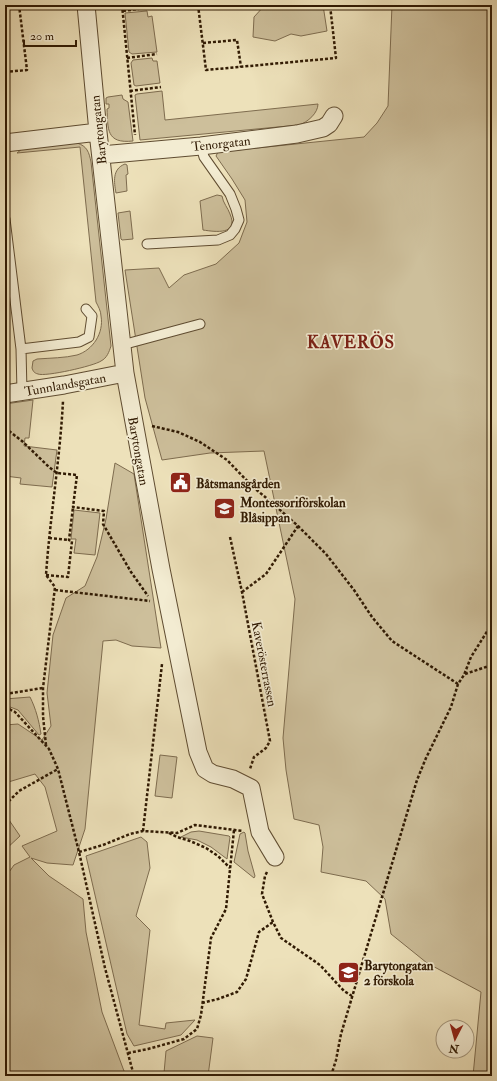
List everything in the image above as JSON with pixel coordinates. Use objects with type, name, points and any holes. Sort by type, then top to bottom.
[{"type":"street","name":"Barytongatan","points":[[86,5],[98,132],[125,373],[161,569],[198,752],[205,769],[213,774],[233,779],[251,788]]},
{"type":"street","name":"Tenorgatan","points":[[101,155],[202,146],[308,132],[323,128],[329,124],[334,116]]},
{"type":"street","points":[[5,143],[98,132]]},
{"type":"street","name":"Tunnlandsgatan","points":[[5,394],[125,373]]},
{"type":"street","points":[[251,788],[260,832],[275,857]]},
{"type":"lane","points":[[147,244],[218,240],[230,235],[235,229],[239,220],[236,209],[230,194],[204,157],[202,146]]},
{"type":"lane","points":[[5,219],[20,349],[22,392]]},
{"type":"lane","points":[[20,349],[79,342],[90,337],[92,316],[86,309]]},
{"type":"lane","points":[[122,345],[200,324]]},
{"type":"path","points":[[5,72],[27,70],[19,5]]},
{"type":"path","points":[[122,5],[136,151]]},
{"type":"path","points":[[198,5],[206,70],[336,58],[330,5]]},
{"type":"path","points":[[122,11],[152,8]]},
{"type":"path","points":[[203,43],[237,40],[241,67]]},
{"type":"path","points":[[127,58],[157,54]]},
{"type":"path","points":[[130,91],[161,87]]},
{"type":"path","points":[[46,745],[42,688],[55,587],[46,575],[62,424],[64,384]]},
{"type":"path","points":[[134,422],[178,432],[200,442],[227,460],[253,487],[298,526],[326,554],[354,590],[372,617],[392,640],[458,684]]},
{"type":"path","points":[[5,428],[22,441],[57,473],[76,476],[69,540],[72,541],[68,577],[46,575]]},
{"type":"path","points":[[55,590],[152,601],[130,572],[103,524],[104,511],[73,507]]},
{"type":"path","points":[[242,592],[266,574],[298,526]]},
{"type":"path","name":"Kaverösterrassen","points":[[230,537],[270,741],[266,748],[254,757],[250,770],[251,788]]},
{"type":"path","points":[[49,538],[69,540]]},
{"type":"path","points":[[331,1076],[352,996],[417,780],[451,707],[458,684],[464,675],[471,657],[488,630],[492,618]]},
{"type":"path","points":[[488,630],[492,631]]},
{"type":"path","points":[[143,831],[162,659]]},
{"type":"path","points":[[464,675],[492,666]]},
{"type":"path","points":[[5,694],[42,688]]},
{"type":"path","points":[[5,707],[15,712],[50,749],[58,769],[79,852],[105,968],[134,1076]]},
{"type":"path","points":[[5,805],[19,791],[58,769]]},
{"type":"path","points":[[79,852],[130,834],[143,831],[177,833],[195,825],[260,832]]},
{"type":"path","points":[[128,1053],[184,1039],[197,1029],[201,1016],[211,938],[226,909],[234,830]]},
{"type":"path","points":[[167,832],[177,837],[190,840],[206,848],[218,856],[230,868]]},
{"type":"path","points":[[275,857],[265,876],[262,894],[281,938],[320,965],[344,991],[352,996]]},
{"type":"path","points":[[202,1003],[218,1000],[237,992],[246,979],[259,932],[273,922]]},
{"type":"shaded area","points":[[265,5],[323,5],[327,31],[301,36],[291,34],[275,41],[253,37],[254,17]]},
{"type":"shaded area","points":[[392,5],[492,5],[492,1076],[473,1076],[481,992],[427,963],[391,934],[385,899],[366,881],[321,872],[323,847],[319,825],[294,819],[286,770],[283,738],[295,599],[264,451],[210,453],[162,460],[145,398],[125,270],[159,268],[169,288],[184,275],[216,264],[239,243],[247,222],[245,200],[216,156],[218,152],[364,137],[377,123],[388,106]]},
{"type":"shaded area","points":[[147,11],[148,17],[152,16],[157,52],[132,54],[129,52],[125,13]]},
{"type":"shaded area","points":[[152,58],[153,61],[157,61],[160,83],[134,85],[131,63],[133,60]]},
{"type":"shaded area","points":[[162,91],[165,120],[318,104],[318,107],[312,117],[299,125],[140,140],[135,95]]},
{"type":"shaded area","points":[[122,95],[123,99],[128,102],[133,141],[118,140],[110,134],[107,109],[109,108],[109,104],[106,104],[106,98]]},
{"type":"shaded area","points":[[77,143],[87,150],[91,162],[111,346],[106,357],[97,363],[59,373],[42,375],[38,374],[32,369],[33,361],[37,359],[62,357],[83,353],[92,345],[99,334],[101,329],[101,314],[96,302],[80,147],[17,153],[22,149]]},
{"type":"shaded area","points":[[125,164],[127,165],[128,174],[126,175],[127,191],[116,193],[116,172]]},
{"type":"shaded area","points":[[217,195],[222,196],[230,214],[232,221],[231,226],[225,231],[203,230],[200,201]]},
{"type":"shaded area","points":[[130,211],[133,239],[122,240],[118,213]]},
{"type":"shaded area","points":[[33,400],[29,438],[25,438],[24,446],[57,450],[52,487],[20,484],[21,478],[5,476],[5,404]]},
{"type":"shaded area","points":[[115,463],[134,474],[161,648],[132,646],[116,640],[103,641],[85,829],[73,865],[47,863],[31,858],[49,876],[83,899],[86,932],[102,1012],[124,1071],[130,1076],[5,1076],[5,878],[14,865],[30,857],[22,846],[57,831],[45,787],[35,774],[5,783],[5,725],[18,724],[42,740],[51,726],[47,693],[53,635],[66,598],[85,586],[97,557],[106,519]]},
{"type":"shaded area","points":[[74,510],[100,513],[95,555],[74,553],[76,539],[71,539]]},
{"type":"shaded area","points":[[30,697],[38,720],[41,734],[39,735],[18,710],[5,705],[5,699]]},
{"type":"shaded area","points":[[160,755],[177,757],[172,798],[155,796]]},
{"type":"shaded area","points":[[9,820],[20,836],[5,850],[5,823]]},
{"type":"shaded area","points":[[199,831],[230,837],[227,859],[211,847],[197,840],[181,837],[191,832]]},
{"type":"shaded area","points":[[244,832],[255,876],[254,878],[234,862],[240,834]]},
{"type":"shaded area","points":[[141,837],[147,842],[150,868],[136,916],[150,930],[139,1025],[165,1029],[166,1023],[195,1020],[181,1035],[134,1046],[127,1034],[86,856]]},
{"type":"shaded area","points":[[197,1036],[213,1038],[208,1076],[190,1076],[164,1073],[166,1051]]},
{"type":"place","name":"Båtsmansgården","points":[[180,483]]},
{"type":"place","name":"Montessoriförskolan Blåsippan","points":[[224,509]]},
{"type":"place","name":"Barytongatan 2 förskola","points":[[349,972]]},
{"type":"district","name":"KAVERÖS","points":[[351,342]]}]
